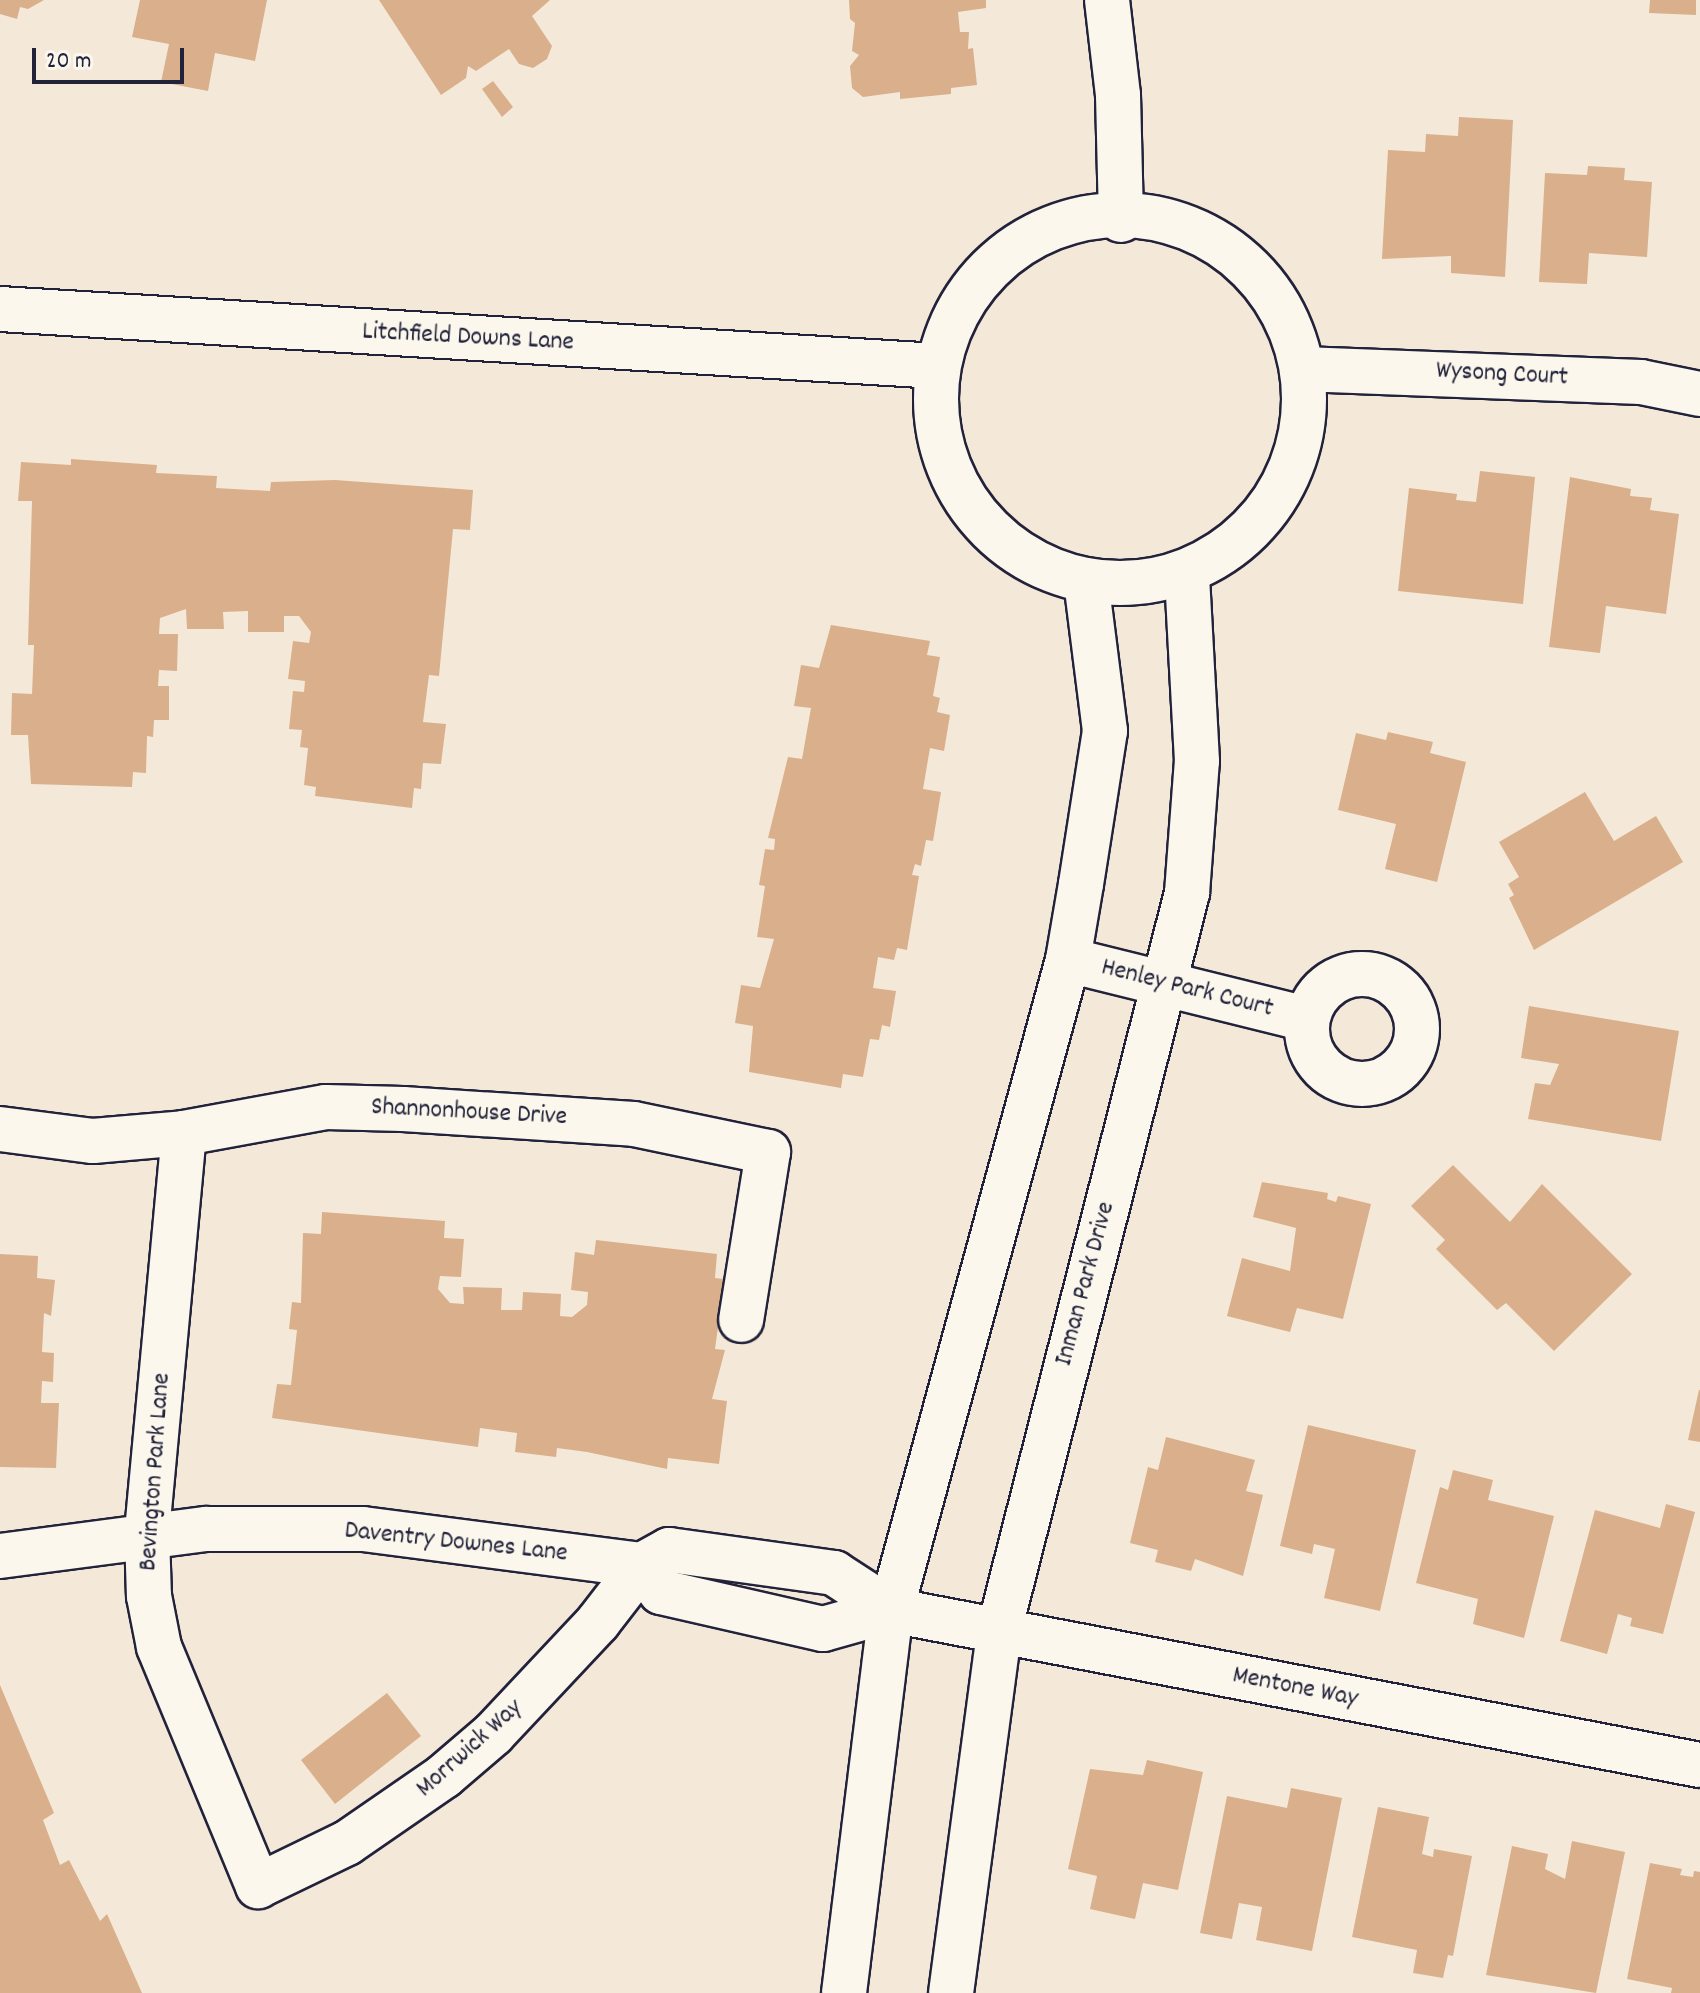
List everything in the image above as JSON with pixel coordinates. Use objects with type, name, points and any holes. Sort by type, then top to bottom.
[{"type":"street","points":[[1107,0],[1118,95],[1121,220]]},
{"type":"street","points":[[1121,220],[1174,221],[1237,249],[1282,300],[1302,369],[1299,433],[1285,474],[1253,532],[1187,575],[1086,580],[1022,558],[962,503],[934,436],[937,366],[961,303],[1007,252],[1070,225],[1121,220]]},
{"type":"street","name":"Litchfield Downs Lane","points":[[0,309],[937,366]]},
{"type":"street","name":"Wysong Court","points":[[1302,369],[1641,382],[1700,394]]},
{"type":"street","name":"Inman Park Drive","points":[[951,1993],[999,1631],[1041,1452],[1166,985],[1195,824],[1196,669],[1187,575]]},
{"type":"street","points":[[844,1993],[891,1610],[1068,960],[1105,731],[1086,580]]},
{"type":"street","name":"Henley Park Court","points":[[1068,960],[1307,1019]]},
{"type":"street","name":"Shannonhouse Drive","points":[[0,1129],[93,1141],[184,1133],[326,1107],[403,1109],[634,1124],[768,1152],[741,1320]]},
{"type":"street","name":"Bevington Park Lane","points":[[184,1133],[147,1534],[149,1596],[159,1647],[258,1886]]},
{"type":"street","name":"Daventry Downes Lane","points":[[0,1556],[147,1534],[363,1529],[642,1565]]},
{"type":"street","points":[[669,1550],[800,1565],[834,1573],[891,1610],[823,1629],[661,1592],[642,1565],[669,1550]]},
{"type":"street","name":"Morrwick Way","points":[[258,1886],[347,1843],[444,1776],[523,1702],[598,1622],[642,1565]]},
{"type":"street","name":"Mentone Way","points":[[891,1610],[1700,1765]]},
{"type":"building","points":[[0,0],[44,0],[28,9],[20,7],[17,19],[0,14]]},
{"type":"building","points":[[140,0],[267,0],[255,61],[215,53],[208,91],[161,82],[169,44],[132,37]]},
{"type":"building","points":[[379,0],[550,0],[532,16],[552,46],[547,59],[533,68],[519,64],[509,49],[476,71],[468,66],[466,78],[441,95]]},
{"type":"building","points":[[849,0],[986,0],[986,8],[958,12],[960,32],[969,32],[968,49],[973,48],[977,85],[951,88],[951,94],[900,99],[900,92],[863,97],[852,88],[850,66],[859,55],[852,51],[855,23],[850,19]]},
{"type":"building","points":[[1650,0],[1696,0],[1696,15],[1649,13]]},
{"type":"building","points":[[493,81],[513,107],[502,117],[482,89]]},
{"type":"building","points":[[1459,117],[1513,120],[1505,277],[1451,273],[1451,256],[1382,259],[1388,150],[1425,152],[1426,134],[1458,136]]},
{"type":"building","points":[[1588,166],[1625,168],[1624,180],[1652,182],[1647,257],[1589,253],[1587,284],[1539,282],[1545,173],[1587,175]]},
{"type":"building","points":[[71,459],[157,465],[156,473],[217,476],[216,488],[270,491],[271,482],[335,480],[473,490],[470,530],[453,529],[439,676],[429,675],[423,722],[446,724],[441,764],[423,763],[421,789],[414,788],[412,808],[315,796],[316,787],[304,785],[308,748],[300,747],[302,730],[289,729],[293,691],[304,692],[305,681],[288,679],[293,641],[309,643],[311,632],[299,616],[284,616],[284,632],[248,632],[248,611],[223,612],[224,629],[187,629],[186,609],[160,618],[159,634],[178,634],[177,671],[159,670],[158,686],[169,686],[169,720],[154,720],[153,737],[147,736],[146,773],[133,772],[132,787],[31,784],[28,735],[11,735],[12,693],[32,694],[34,645],[28,645],[32,501],[18,501],[21,462],[71,465]]},
{"type":"building","points":[[1480,471],[1535,477],[1523,604],[1398,591],[1409,488],[1457,494],[1456,500],[1476,502]]},
{"type":"building","points":[[1570,477],[1631,489],[1630,496],[1652,498],[1650,510],[1679,514],[1666,614],[1606,606],[1600,653],[1549,647]]},
{"type":"building","points":[[831,625],[930,641],[927,655],[940,657],[933,696],[940,698],[937,712],[950,715],[944,751],[930,748],[923,789],[941,792],[933,841],[926,840],[921,866],[915,864],[912,875],[919,876],[907,950],[897,948],[894,960],[878,957],[873,988],[896,991],[890,1027],[882,1025],[879,1040],[870,1039],[863,1077],[843,1074],[841,1088],[749,1072],[753,1026],[735,1023],[741,985],[760,988],[774,939],[757,937],[765,886],[759,885],[765,849],[774,850],[775,839],[768,838],[788,757],[802,759],[811,708],[794,706],[801,665],[819,668]]},
{"type":"building","points":[[1388,732],[1433,742],[1430,753],[1466,762],[1437,882],[1385,869],[1396,824],[1338,810],[1356,733],[1386,740]]},
{"type":"building","points":[[1585,792],[1614,841],[1656,816],[1683,862],[1534,950],[1509,898],[1514,895],[1508,884],[1519,877],[1499,842]]},
{"type":"building","points":[[1529,1006],[1679,1031],[1661,1141],[1528,1119],[1535,1083],[1550,1085],[1559,1064],[1521,1058]]},
{"type":"building","points":[[1453,1165],[1510,1222],[1542,1184],[1632,1274],[1554,1351],[1506,1303],[1497,1310],[1436,1249],[1445,1240],[1411,1206]]},
{"type":"building","points":[[1262,1182],[1328,1193],[1327,1199],[1336,1202],[1338,1196],[1371,1204],[1343,1319],[1297,1308],[1290,1332],[1227,1316],[1242,1258],[1290,1271],[1296,1228],[1253,1217]]},
{"type":"building","points":[[322,1212],[445,1221],[444,1238],[464,1239],[461,1277],[440,1276],[438,1289],[450,1303],[464,1304],[463,1287],[502,1288],[501,1310],[522,1310],[523,1292],[561,1294],[560,1316],[572,1317],[587,1305],[588,1292],[571,1290],[575,1252],[594,1255],[596,1240],[717,1254],[715,1278],[733,1280],[729,1314],[720,1313],[715,1349],[725,1350],[712,1399],[727,1401],[719,1464],[668,1458],[667,1469],[557,1448],[556,1457],[515,1452],[517,1433],[480,1428],[478,1447],[272,1418],[277,1384],[291,1385],[297,1330],[289,1329],[292,1302],[301,1303],[303,1233],[321,1234]]},
{"type":"building","points":[[0,1254],[38,1256],[37,1278],[55,1280],[51,1316],[44,1313],[42,1352],[54,1353],[53,1382],[42,1381],[41,1403],[59,1403],[56,1468],[0,1467]]},
{"type":"building","points":[[1700,1390],[1700,1442],[1688,1440]]},
{"type":"building","points":[[1308,1425],[1416,1450],[1380,1611],[1324,1598],[1335,1549],[1314,1544],[1312,1554],[1280,1546]]},
{"type":"building","points":[[1166,1437],[1255,1460],[1246,1491],[1263,1495],[1243,1576],[1195,1559],[1191,1571],[1155,1562],[1158,1550],[1130,1543],[1148,1467],[1158,1470]]},
{"type":"building","points":[[1453,1470],[1493,1480],[1488,1500],[1554,1516],[1524,1638],[1473,1624],[1478,1599],[1416,1583],[1440,1487],[1448,1490]]},
{"type":"building","points":[[1666,1504],[1695,1512],[1663,1634],[1630,1626],[1632,1618],[1618,1614],[1607,1654],[1560,1641],[1595,1510],[1660,1528]]},
{"type":"building","points":[[0,1685],[54,1813],[43,1820],[60,1865],[69,1860],[100,1921],[107,1914],[142,1993],[0,1993]]},
{"type":"building","points":[[387,1693],[421,1736],[335,1804],[301,1760]]},
{"type":"building","points":[[1147,1760],[1203,1772],[1178,1890],[1143,1883],[1135,1919],[1090,1909],[1097,1876],[1068,1869],[1090,1769],[1143,1775]]},
{"type":"building","points":[[1291,1788],[1342,1798],[1312,1951],[1256,1940],[1262,1907],[1239,1903],[1232,1939],[1200,1933],[1227,1796],[1287,1808]]},
{"type":"building","points":[[1378,1807],[1429,1817],[1422,1854],[1433,1857],[1434,1849],[1472,1856],[1453,1956],[1448,1955],[1443,1978],[1413,1973],[1417,1950],[1352,1937]]},
{"type":"building","points":[[1572,1841],[1625,1852],[1596,1993],[1486,1975],[1512,1846],[1548,1854],[1545,1869],[1565,1879]]},
{"type":"building","points":[[1650,1863],[1682,1869],[1680,1875],[1693,1877],[1694,1871],[1700,1872],[1700,1993],[1671,1993],[1672,1988],[1627,1979]]}]
